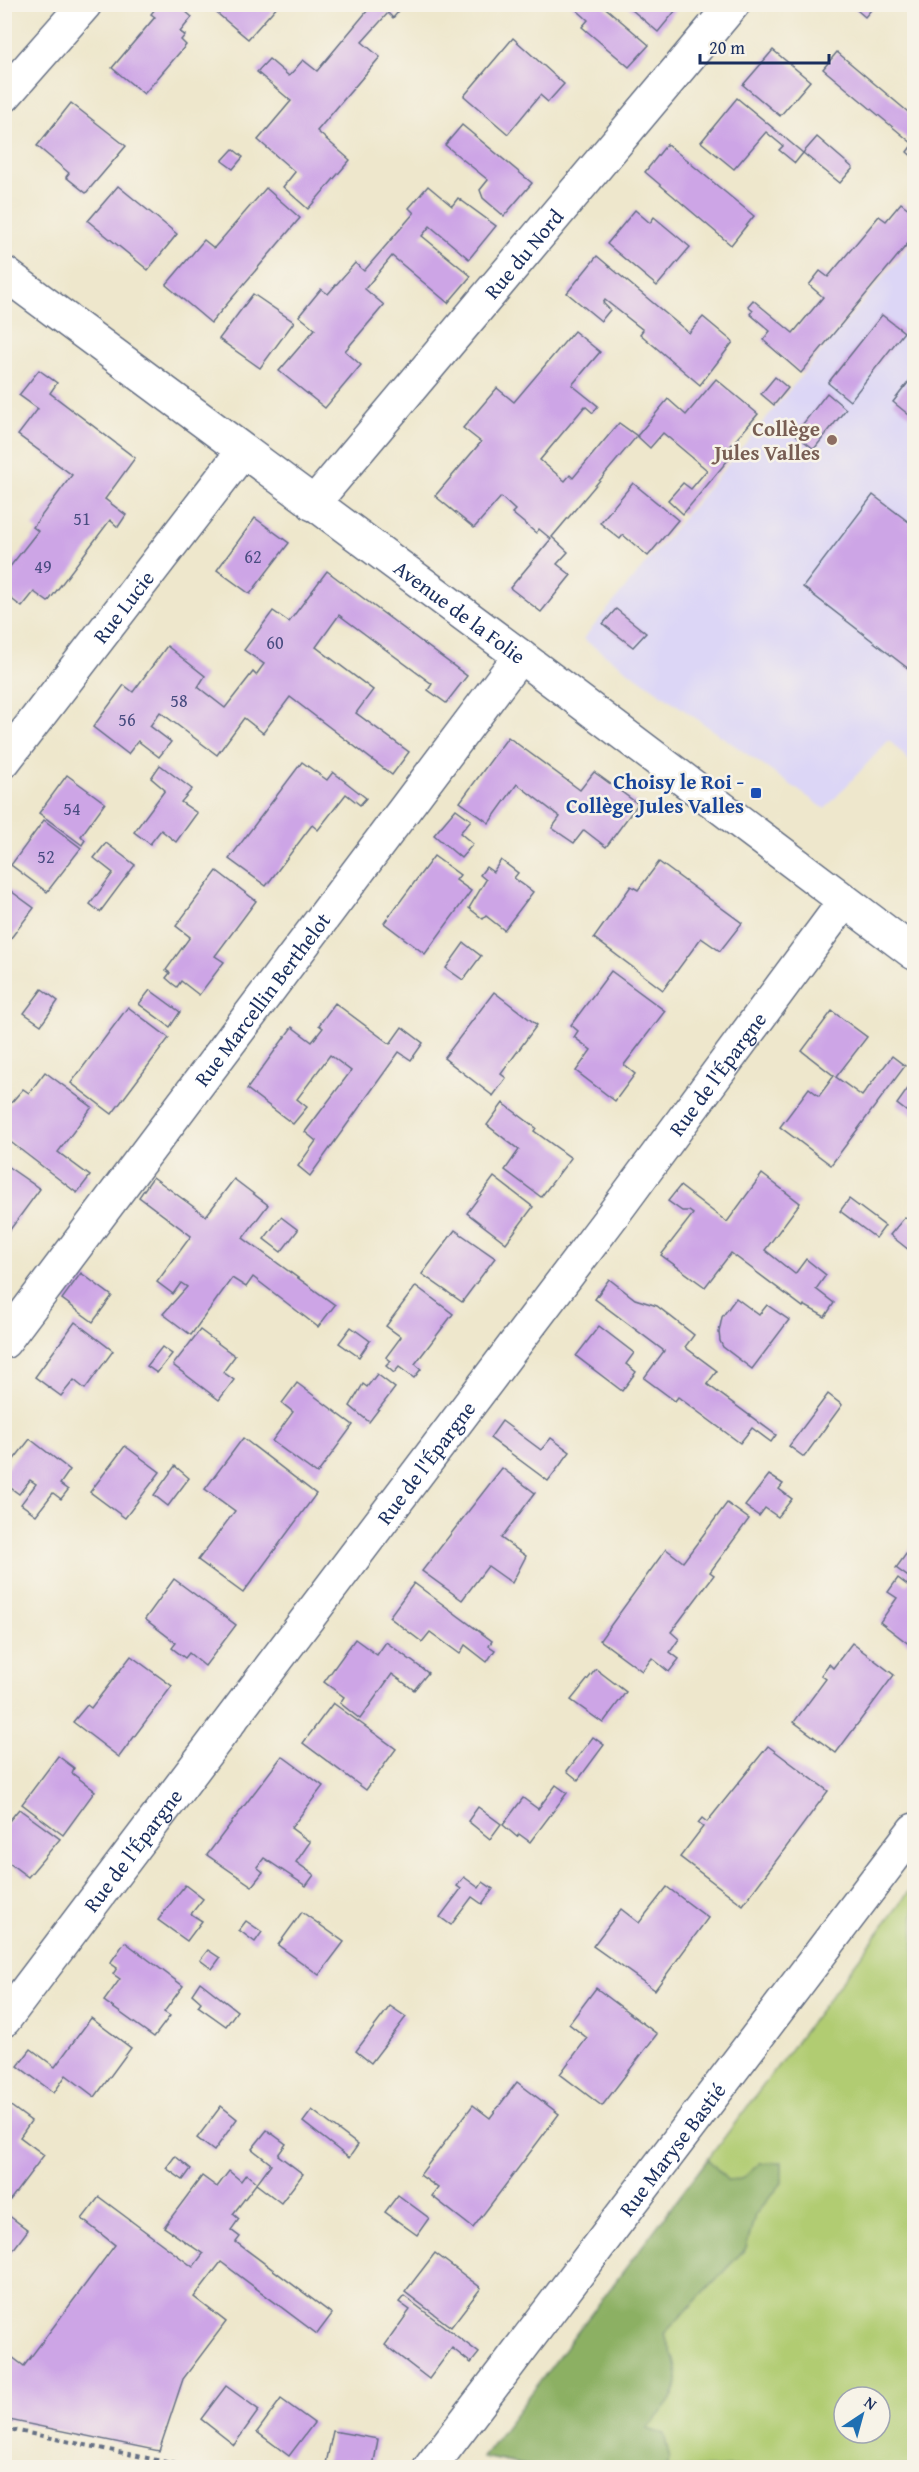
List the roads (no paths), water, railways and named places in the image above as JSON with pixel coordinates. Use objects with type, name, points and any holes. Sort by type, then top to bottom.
[{"type":"street","points":[[4,96],[85,4]]},
{"type":"street","name":"Rue du Nord","points":[[313,504],[734,4]]},
{"type":"street","name":"Avenue de la Folie","points":[[4,273],[915,953]]},
{"type":"street","name":"Rue Lucie","points":[[4,761],[243,452]]},
{"type":"street","name":"Rue Marcellin Berthelot","points":[[4,1342],[520,656]]},
{"type":"street","name":"Rue de l'Épargne","points":[[4,2020],[600,1231],[844,902]]},
{"type":"street","name":"Rue Maryse Bastié","points":[[430,2468],[915,1830]]},
{"type":"place","name":"Collège Jules Valles","points":[[832,440]]},
{"type":"place","name":"Choisy le Roi - Collège Jules Valles","points":[[756,793]]}]
